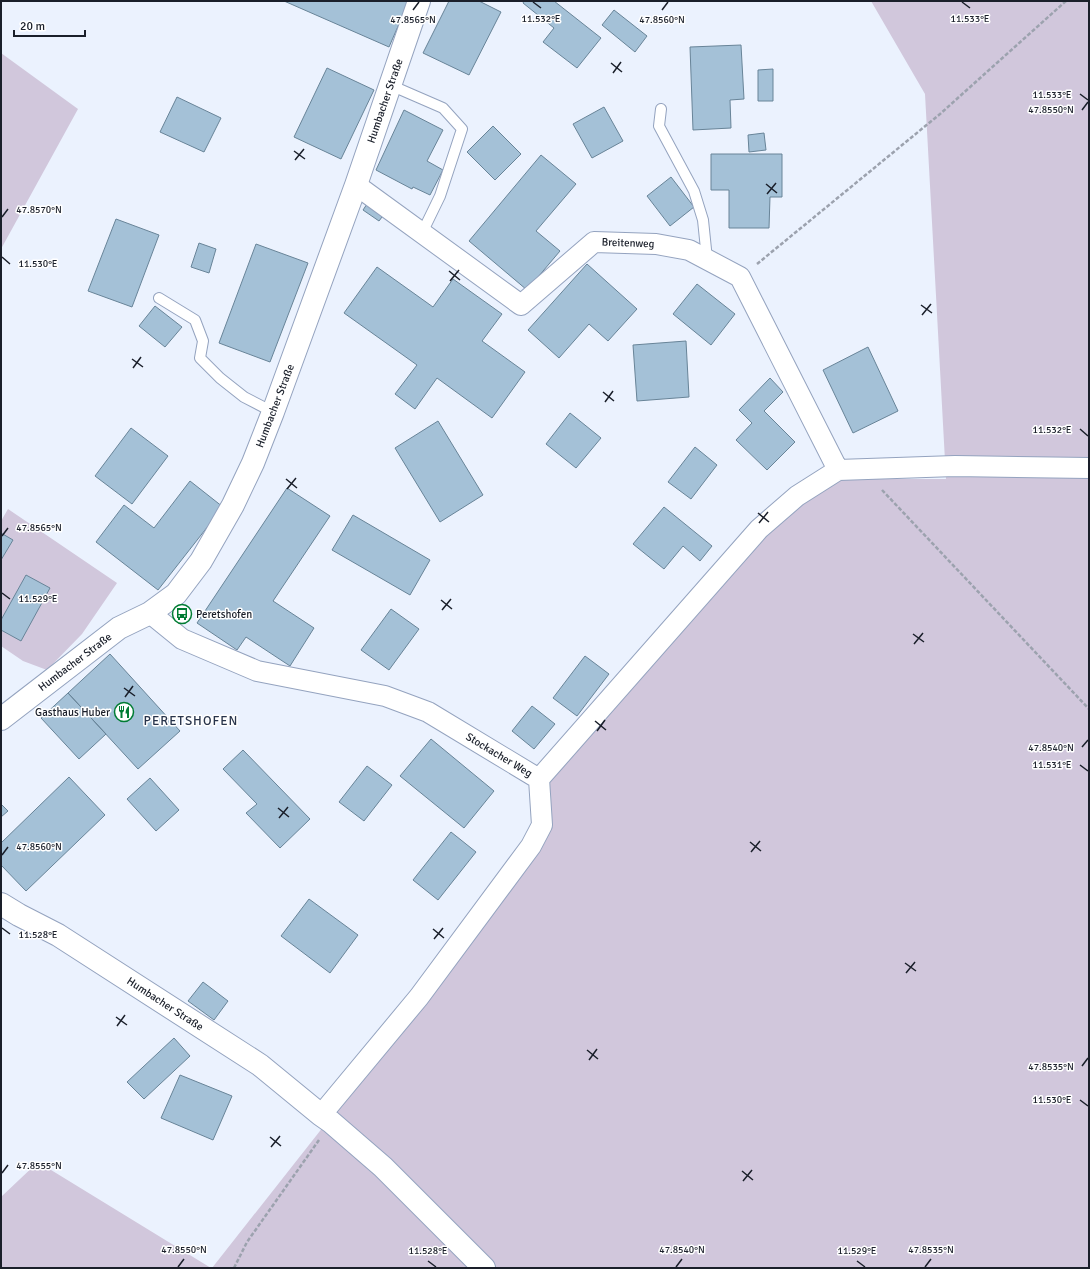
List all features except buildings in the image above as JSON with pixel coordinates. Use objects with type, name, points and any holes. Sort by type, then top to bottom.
[{"type":"street","name":"Humbacher Straße","points":[[1,719],[119,628],[150,613],[176,594],[201,561],[253,463],[273,412],[356,185],[419,1]]},
{"type":"street","name":"Breitenweg","points":[[356,185],[521,305],[594,242],[656,244],[689,250],[740,277]]},
{"type":"street","points":[[740,277],[838,470],[955,466],[1089,468]]},
{"type":"street","name":"Stockacher Weg","points":[[150,613],[182,640],[257,671],[385,696],[428,712],[538,779],[759,530],[797,496],[838,470]]},
{"type":"street","points":[[326,1119],[531,846],[542,825],[538,779]]},
{"type":"street","name":"Humbacher Straße","points":[[1,904],[19,915],[58,934],[253,1061],[383,1167],[484,1268]]},
{"type":"lane","points":[[390,85],[443,108],[462,129],[440,196],[422,233]]},
{"type":"lane","points":[[661,109],[659,126],[694,191],[703,220],[707,259]]},
{"type":"lane","points":[[159,298],[195,320],[203,341],[200,358],[220,378],[244,397],[273,412]]},
{"type":"path","points":[[740,277],[940,114],[1066,1]]},
{"type":"path","points":[[862,469],[1089,709]]},
{"type":"path","points":[[234,1268],[247,1242],[326,1119]]},
{"type":"shaded area","points":[[871,1],[1089,1],[1089,1268],[212,1268],[538,854],[551,827],[548,781],[767,535],[804,499],[839,479],[946,479],[925,94]]},
{"type":"shaded area","points":[[1,53],[78,109],[1,249]]},
{"type":"shaded area","points":[[8,509],[117,583],[82,634],[47,670],[23,661],[1,646],[1,521]]},
{"type":"shaded area","points":[[38,1162],[211,1268],[1,1268],[1,1197]]},
{"type":"place","name":"Peretshofen","points":[[182,614]]},
{"type":"place","name":"Gasthaus Huber","points":[[124,712]]},
{"type":"district","name":"PERETSHOFEN","points":[[191,721]]}]
